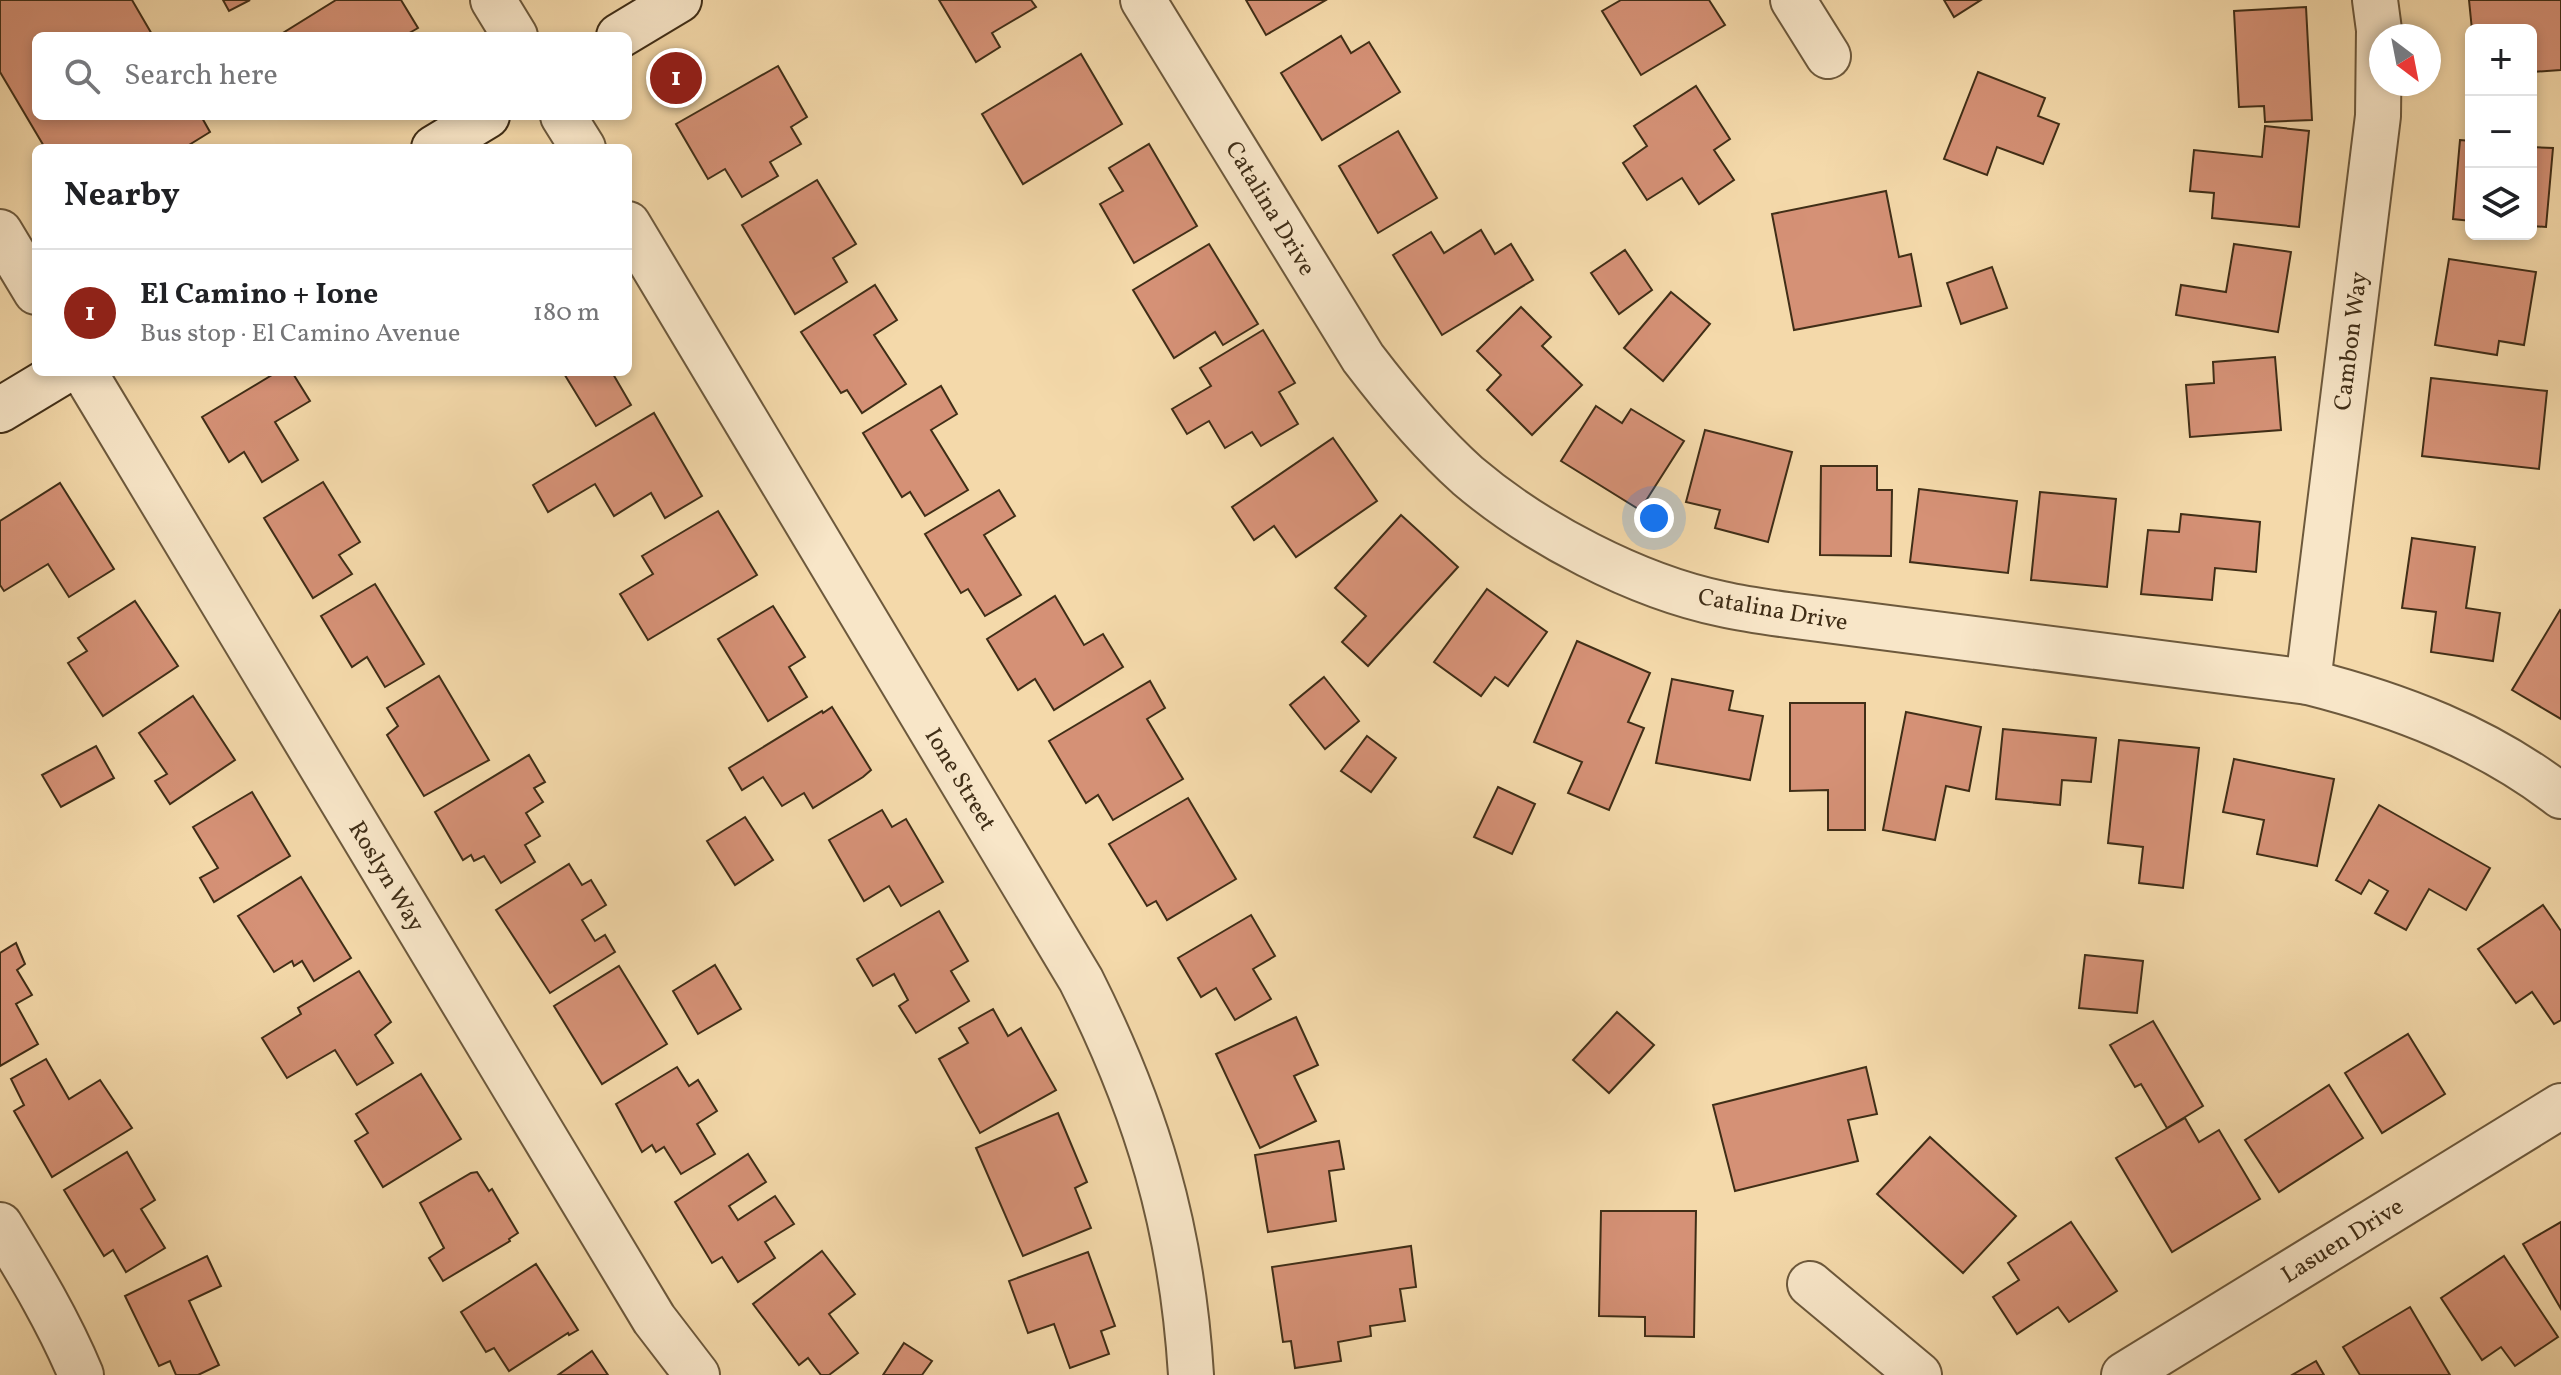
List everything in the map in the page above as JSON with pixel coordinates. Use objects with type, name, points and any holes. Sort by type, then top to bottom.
[{"type":"street","points":[[493,0],[513,32]]},
{"type":"street","points":[[626,32],[679,0]]},
{"type":"street","name":"Catalina Drive","points":[[1143,0],[1363,358],[1401,408],[1468,476],[1519,514],[1601,561],[1659,586],[1720,604],[2308,682],[2370,698],[2433,721],[2493,751],[2561,796]]},
{"type":"street","points":[[1793,0],[1828,56]]},
{"type":"street","name":"Cambon Way","points":[[2308,682],[2378,116],[2379,30],[2375,0]]},
{"type":"street","points":[[441,144],[480,120]]},
{"type":"street","points":[[566,120],[580,144]]},
{"type":"street","name":"Ione Street","points":[[632,231],[1073,966],[1110,1037],[1145,1126],[1171,1219],[1187,1313],[1191,1375]]},
{"type":"street","points":[[0,232],[32,285]]},
{"type":"street","points":[[0,410],[56,376]]},
{"type":"street","name":"Roslyn Way","points":[[86,376],[654,1319],[697,1375]]},
{"type":"street","name":"Lasuen Drive","points":[[2124,1375],[2561,1106]]},
{"type":"street","points":[[0,1225],[42,1295],[81,1375]]},
{"type":"street","points":[[1810,1284],[1919,1375]]},
{"type":"building","points":[[0,0],[132,0],[151,32],[32,32],[32,120],[203,120],[210,132],[190,144],[43,144],[0,72]]},
{"type":"building","points":[[223,0],[250,0],[229,11]]},
{"type":"building","points":[[336,0],[401,0],[418,28],[411,32],[284,32]]},
{"type":"building","points":[[939,0],[1031,0],[1036,7],[992,33],[1000,47],[976,62]]},
{"type":"building","points":[[1246,0],[1326,0],[1266,35]]},
{"type":"building","points":[[1621,0],[1709,0],[1725,25],[1641,75],[1602,11]]},
{"type":"building","points":[[1944,0],[1981,0],[1954,17]]},
{"type":"building","points":[[2469,0],[2561,0],[2561,70],[2537,72],[2537,24],[2471,24]]},
{"type":"building","points":[[2306,7],[2312,120],[2265,122],[2264,106],[2239,107],[2234,11]]},
{"type":"building","points":[[1341,36],[1351,53],[1369,42],[1400,92],[1322,140],[1281,73]]},
{"type":"building","points":[[1081,54],[1122,124],[1023,184],[982,114]]},
{"type":"building","points":[[778,66],[807,117],[791,127],[801,144],[770,162],[778,176],[742,197],[725,169],[708,179],[676,124]]},
{"type":"building","points":[[1978,72],[2045,98],[2038,116],[2059,124],[2043,164],[1997,147],[1987,175],[1944,159]]},
{"type":"building","points":[[1696,86],[1730,139],[1714,150],[1734,180],[1699,204],[1682,178],[1647,200],[1623,163],[1647,146],[1634,126]]},
{"type":"building","points":[[2265,126],[2309,131],[2299,227],[2212,218],[2214,193],[2190,191],[2194,150],[2262,157]]},
{"type":"building","points":[[1398,131],[1437,198],[1378,233],[1339,166]]},
{"type":"building","points":[[2460,140],[2465,140],[2465,220],[2453,219]]},
{"type":"building","points":[[1149,144],[1197,226],[1134,263],[1100,204],[1123,191],[1109,168]]},
{"type":"building","points":[[2537,147],[2553,148],[2546,227],[2537,226]]},
{"type":"building","points":[[817,180],[856,244],[833,258],[847,282],[795,314],[742,225]]},
{"type":"building","points":[[1886,191],[1899,257],[1911,254],[1921,306],[1794,330],[1772,214]]},
{"type":"building","points":[[1481,230],[1495,254],[1511,244],[1533,280],[1442,335],[1393,255],[1431,232],[1444,253]]},
{"type":"building","points":[[1209,244],[1258,324],[1223,345],[1215,332],[1174,358],[1133,290]]},
{"type":"building","points":[[2234,244],[2291,252],[2278,332],[2176,315],[2181,285],[2226,292]]},
{"type":"building","points":[[1625,250],[1652,290],[1619,314],[1591,273]]},
{"type":"building","points":[[2449,259],[2536,272],[2524,345],[2499,341],[2497,355],[2435,345]]},
{"type":"building","points":[[1992,267],[2007,308],[1961,324],[1947,283]]},
{"type":"building","points":[[875,285],[897,320],[874,335],[906,384],[862,413],[847,390],[841,393],[801,332]]},
{"type":"building","points":[[1671,292],[1710,324],[1663,381],[1624,348]]},
{"type":"building","points":[[1521,307],[1551,337],[1542,346],[1582,385],[1532,435],[1487,390],[1501,375],[1477,351]]},
{"type":"building","points":[[1263,330],[1295,383],[1279,392],[1298,424],[1261,446],[1252,432],[1225,448],[1209,421],[1187,434],[1172,409],[1211,386],[1200,368]]},
{"type":"building","points":[[2275,357],[2281,430],[2190,437],[2186,385],[2214,383],[2213,362]]},
{"type":"building","points":[[270,376],[294,376],[310,401],[275,422],[298,460],[262,482],[244,452],[229,462],[202,417]]},
{"type":"building","points":[[565,376],[614,376],[631,405],[596,426]]},
{"type":"building","points":[[2431,378],[2547,391],[2539,469],[2422,456]]},
{"type":"building","points":[[941,386],[957,414],[931,430],[968,490],[925,516],[910,492],[902,497],[863,433]]},
{"type":"building","points":[[1596,406],[1622,423],[1631,409],[1684,441],[1640,510],[1561,461]]},
{"type":"building","points":[[654,413],[702,496],[665,518],[651,493],[614,516],[595,484],[548,512],[533,485]]},
{"type":"building","points":[[1705,430],[1792,452],[1768,542],[1715,528],[1720,510],[1686,502]]},
{"type":"building","points":[[1333,438],[1377,501],[1296,557],[1274,526],[1254,540],[1232,507]]},
{"type":"building","points":[[1821,466],[1877,466],[1877,490],[1892,490],[1891,556],[1820,555]]},
{"type":"building","points":[[323,482],[360,542],[339,555],[352,574],[313,598],[264,518]]},
{"type":"building","points":[[60,483],[114,569],[69,597],[48,564],[4,591],[0,585],[0,521]]},
{"type":"building","points":[[1919,489],[2017,501],[2008,573],[1910,562]]},
{"type":"building","points":[[999,490],[1015,516],[984,535],[1021,595],[985,616],[968,589],[961,593],[925,534]]},
{"type":"building","points":[[2040,492],[2116,499],[2107,587],[2031,580]]},
{"type":"building","points":[[718,511],[757,575],[648,640],[620,594],[653,574],[642,556]]},
{"type":"building","points":[[2181,514],[2260,522],[2256,572],[2215,568],[2212,600],[2141,594],[2148,530],[2179,532]]},
{"type":"building","points":[[1401,515],[1458,567],[1368,666],[1342,642],[1366,616],[1335,588]]},
{"type":"building","points":[[2412,538],[2475,547],[2466,608],[2500,613],[2493,661],[2431,652],[2436,612],[2402,608]]},
{"type":"building","points":[[375,584],[424,664],[385,687],[367,657],[352,667],[321,616]]},
{"type":"building","points":[[1487,589],[1547,632],[1508,686],[1495,677],[1481,696],[1434,662]]},
{"type":"building","points":[[1055,596],[1084,645],[1103,634],[1123,667],[1054,710],[1035,679],[1018,690],[987,639]]},
{"type":"building","points":[[135,601],[178,666],[103,716],[68,663],[87,651],[78,638]]},
{"type":"building","points":[[773,606],[805,657],[789,667],[807,697],[768,721],[718,639]]},
{"type":"building","points":[[2561,611],[2561,719],[2512,690]]},
{"type":"building","points":[[1577,641],[1650,673],[1628,722],[1644,728],[1609,810],[1568,793],[1582,762],[1534,742]]},
{"type":"building","points":[[439,676],[489,760],[424,796],[387,735],[398,726],[387,708]]},
{"type":"building","points":[[1324,677],[1359,721],[1325,749],[1290,705]]},
{"type":"building","points":[[1672,679],[1733,691],[1729,710],[1763,716],[1750,780],[1656,763]]},
{"type":"building","points":[[1150,681],[1165,708],[1147,719],[1183,779],[1113,820],[1098,795],[1086,803],[1049,741]]},
{"type":"building","points":[[193,696],[235,760],[170,804],[155,781],[167,774],[139,733]]},
{"type":"building","points":[[1790,703],[1865,703],[1865,830],[1828,830],[1828,790],[1790,791]]},
{"type":"building","points":[[832,707],[871,770],[813,808],[804,793],[782,806],[763,777],[742,790],[729,768]]},
{"type":"building","points":[[1906,712],[1981,727],[1969,791],[1946,786],[1935,840],[1883,830]]},
{"type":"building","points":[[2003,729],[2096,738],[2091,782],[2062,780],[2060,805],[1996,799]]},
{"type":"building","points":[[1367,736],[1396,758],[1371,792],[1341,771]]},
{"type":"building","points":[[2119,740],[2199,748],[2183,888],[2139,883],[2143,847],[2108,843]]},
{"type":"building","points":[[96,746],[114,778],[61,807],[42,775]]},
{"type":"building","points":[[529,755],[545,782],[534,788],[543,802],[526,813],[540,836],[525,845],[535,862],[501,883],[484,856],[474,861],[471,855],[463,860],[435,812]]},
{"type":"building","points":[[2234,759],[2334,779],[2317,866],[2257,854],[2264,820],[2223,812]]},
{"type":"building","points":[[1498,787],[1535,804],[1512,854],[1474,837]]},
{"type":"building","points":[[252,792],[290,856],[214,902],[200,878],[218,868],[193,827]]},
{"type":"building","points":[[1188,798],[1236,879],[1167,920],[1156,901],[1147,906],[1109,844]]},
{"type":"building","points":[[2379,805],[2490,868],[2466,910],[2429,889],[2406,930],[2375,913],[2388,891],[2369,880],[2361,894],[2336,880]]},
{"type":"building","points":[[882,810],[892,827],[906,819],[943,882],[901,906],[889,886],[864,901],[829,840]]},
{"type":"building","points":[[745,817],[773,860],[735,885],[707,841]]},
{"type":"building","points":[[569,864],[582,885],[591,880],[606,905],[582,920],[595,941],[605,935],[615,952],[550,993],[496,910]]},
{"type":"building","points":[[301,877],[351,958],[314,981],[302,961],[294,966],[292,961],[274,972],[238,916]]},
{"type":"building","points":[[2543,905],[2561,931],[2561,1020],[2554,1024],[2532,992],[2516,1003],[2478,949]]},
{"type":"building","points":[[939,911],[968,961],[951,971],[969,1001],[916,1033],[899,1006],[908,1000],[894,974],[873,986],[857,959]]},
{"type":"building","points":[[1251,915],[1275,956],[1253,969],[1271,999],[1235,1020],[1216,988],[1201,997],[1178,958]]},
{"type":"building","points":[[16,943],[25,964],[17,970],[32,995],[16,1004],[38,1044],[0,1066],[0,953]]},
{"type":"building","points":[[2085,955],[2143,961],[2137,1013],[2079,1008]]},
{"type":"building","points":[[715,965],[741,1009],[698,1034],[673,991]]},
{"type":"building","points":[[619,966],[667,1044],[602,1084],[554,1006]]},
{"type":"building","points":[[359,971],[391,1022],[375,1035],[393,1063],[357,1085],[335,1050],[287,1078],[262,1038],[301,1014],[298,1008]]},
{"type":"building","points":[[993,1009],[1008,1036],[1021,1028],[1056,1090],[980,1133],[939,1059],[968,1043],[959,1028]]},
{"type":"building","points":[[1617,1012],[1654,1045],[1609,1093],[1573,1060]]},
{"type":"building","points":[[1296,1017],[1318,1065],[1294,1076],[1316,1121],[1260,1148],[1216,1054]]},
{"type":"building","points":[[2153,1021],[2203,1106],[2167,1128],[2141,1084],[2135,1087],[2110,1045]]},
{"type":"building","points":[[2408,1034],[2445,1094],[2382,1133],[2345,1073]]},
{"type":"building","points":[[46,1059],[69,1099],[100,1080],[132,1128],[52,1177],[14,1111],[24,1105],[11,1079]]},
{"type":"building","points":[[677,1067],[689,1086],[698,1080],[717,1111],[697,1124],[715,1154],[681,1174],[664,1147],[656,1152],[652,1145],[642,1152],[616,1104]]},
{"type":"building","points":[[1866,1067],[1877,1114],[1848,1120],[1858,1161],[1735,1191],[1713,1105]]},
{"type":"building","points":[[421,1074],[461,1139],[383,1187],[355,1141],[368,1133],[356,1114]]},
{"type":"building","points":[[2329,1085],[2363,1138],[2279,1192],[2245,1140]]},
{"type":"building","points":[[1058,1113],[1087,1182],[1075,1188],[1091,1228],[1023,1256],[976,1148]]},
{"type":"building","points":[[2185,1118],[2199,1142],[2219,1130],[2260,1199],[2172,1252],[2116,1158]]},
{"type":"building","points":[[1930,1137],[2016,1216],[1963,1273],[1877,1194]]},
{"type":"building","points":[[1339,1141],[1344,1169],[1329,1171],[1336,1221],[1268,1232],[1255,1155]]},
{"type":"building","points":[[127,1152],[155,1200],[141,1209],[165,1248],[126,1272],[113,1250],[104,1256],[64,1190]]},
{"type":"building","points":[[748,1154],[766,1182],[729,1206],[738,1220],[775,1196],[794,1224],[765,1242],[775,1258],[738,1282],[722,1257],[712,1263],[675,1202]]},
{"type":"building","points":[[477,1172],[489,1191],[492,1189],[518,1233],[510,1241],[443,1281],[429,1258],[444,1248],[420,1203]]},
{"type":"building","points":[[1601,1211],[1696,1211],[1694,1337],[1645,1336],[1645,1317],[1599,1316]]},
{"type":"building","points":[[2071,1222],[2117,1291],[2069,1322],[2058,1307],[2017,1334],[1993,1297],[2019,1280],[2008,1263]]},
{"type":"building","points":[[2561,1222],[2561,1309],[2523,1244]]},
{"type":"building","points":[[1411,1246],[1416,1287],[1400,1289],[1405,1321],[1370,1326],[1371,1336],[1338,1342],[1341,1361],[1295,1368],[1291,1341],[1283,1342],[1272,1267]]},
{"type":"building","points":[[822,1251],[855,1294],[829,1314],[858,1353],[829,1375],[821,1375],[808,1358],[799,1365],[753,1304]]},
{"type":"building","points":[[1088,1252],[1115,1326],[1101,1331],[1109,1354],[1070,1368],[1054,1324],[1028,1333],[1009,1281]]},
{"type":"building","points":[[207,1256],[221,1286],[189,1301],[219,1365],[198,1375],[176,1375],[170,1361],[159,1366],[125,1296]]},
{"type":"building","points":[[2504,1256],[2558,1337],[2515,1366],[2501,1347],[2482,1360],[2441,1298]]},
{"type":"building","points":[[536,1264],[578,1330],[568,1333],[509,1371],[494,1348],[486,1352],[461,1312]]},
{"type":"building","points":[[2410,1307],[2450,1375],[2360,1375],[2343,1347]]},
{"type":"building","points":[[904,1343],[932,1361],[922,1375],[883,1375]]},
{"type":"building","points":[[592,1351],[608,1375],[558,1375]]},
{"type":"building","points":[[2316,1361],[2324,1375],[2292,1375]]},
{"type":"place","name":"El Camino + Ione","points":[[676,78]]}]
